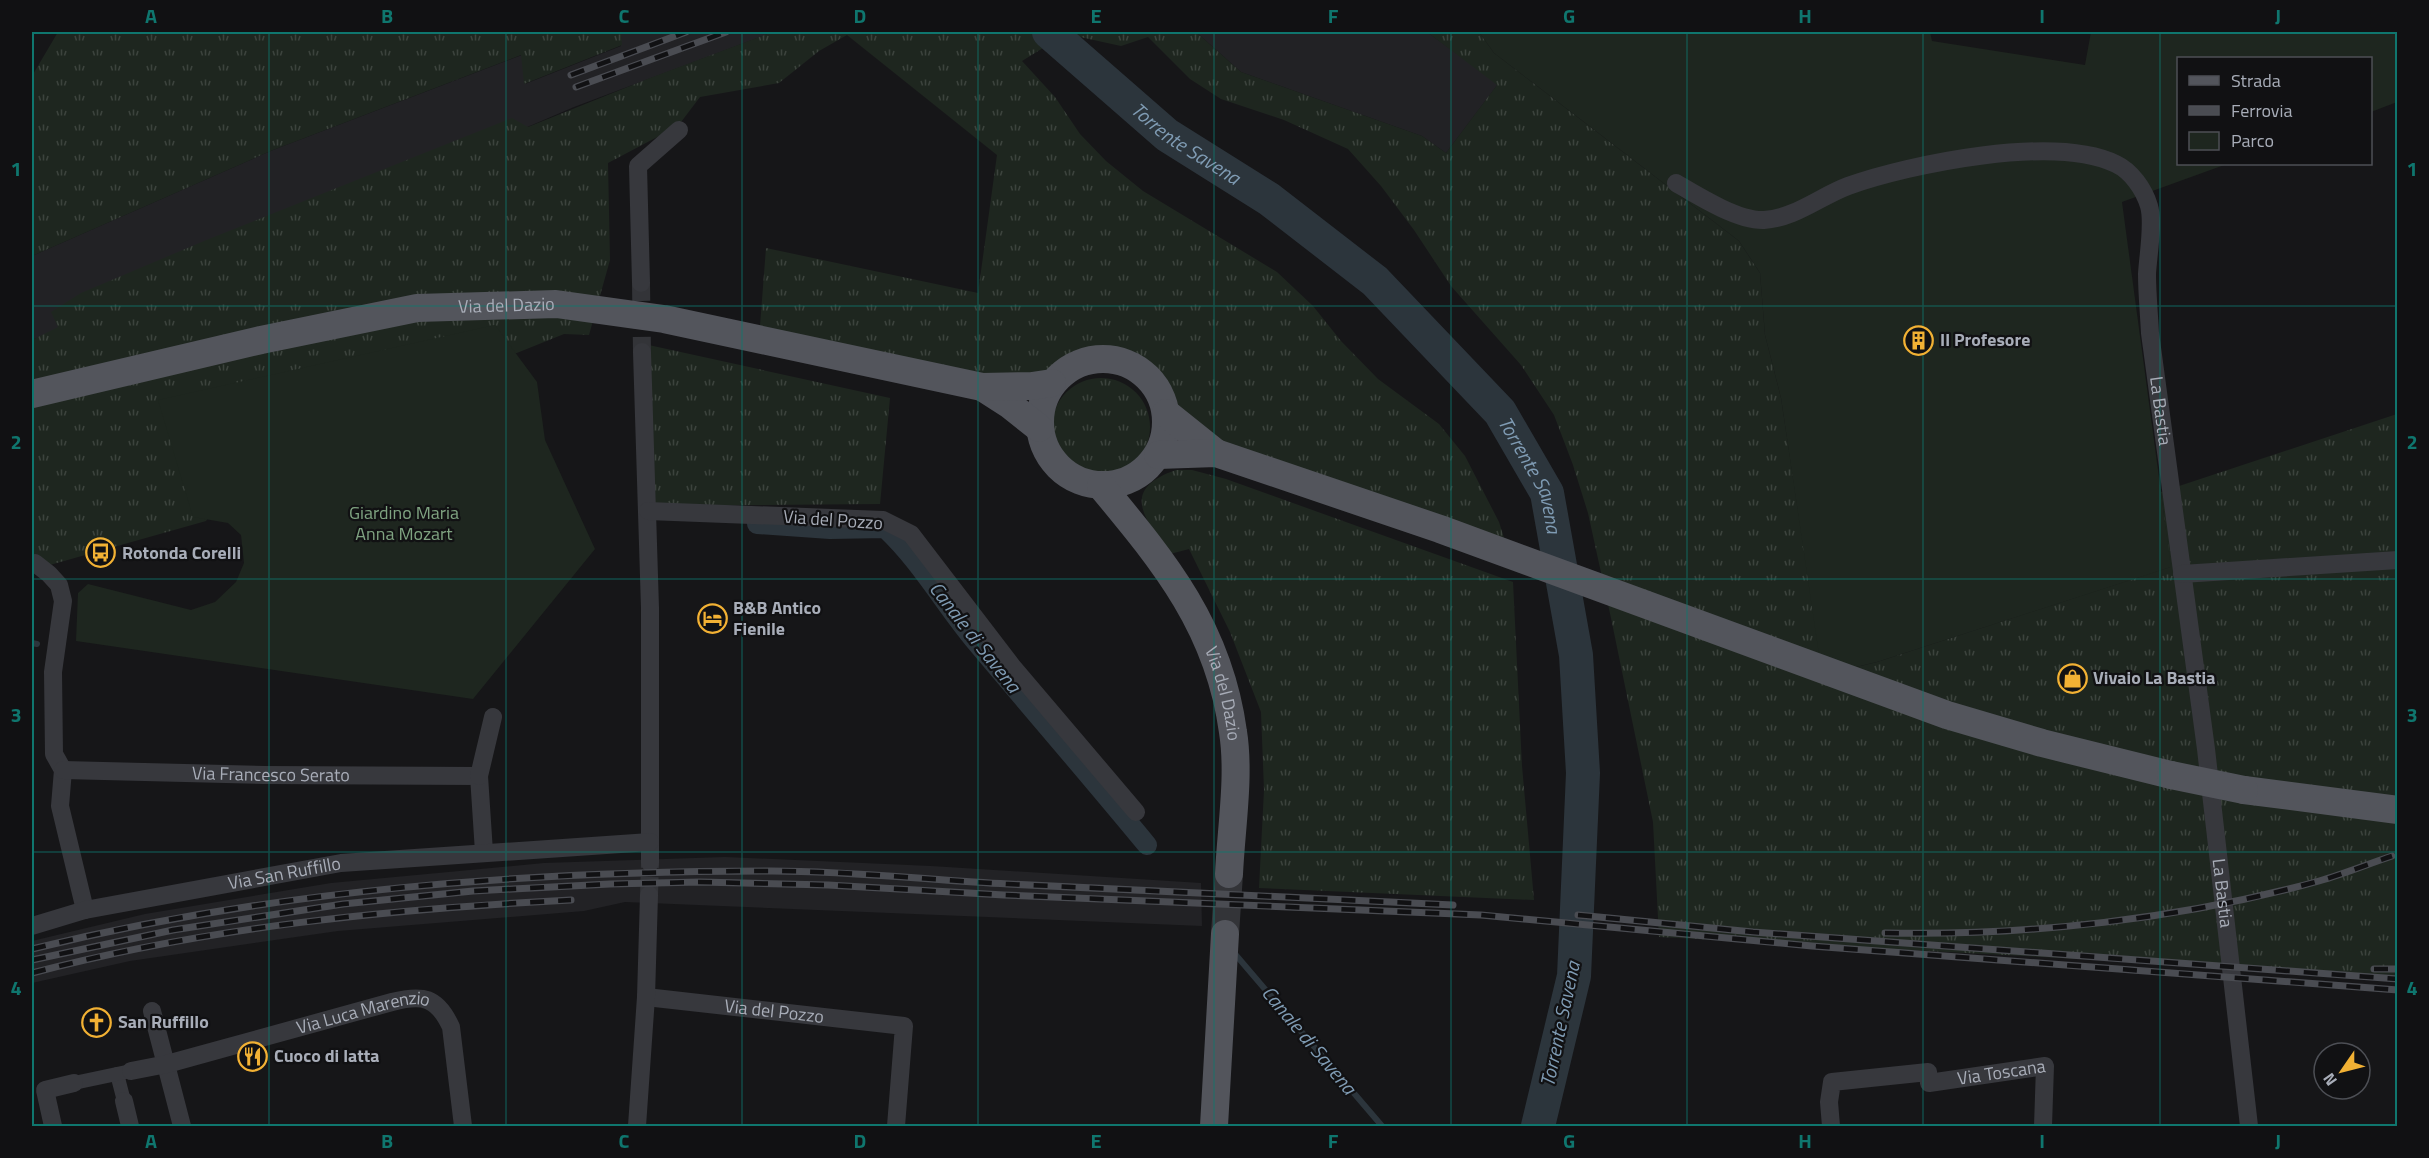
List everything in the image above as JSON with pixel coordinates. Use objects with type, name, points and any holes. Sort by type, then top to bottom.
[{"type":"main road","name":"Via del Dazio","points":[[32,394],[261,340],[417,308],[556,304],[664,319],[982,387],[1032,386],[1052,382],[1066,370],[1082,361],[1101,358],[1119,360],[1136,368],[1150,379],[1161,395],[1166,413],[1165,435],[1158,455]]},
{"type":"main road","points":[[1052,382],[1044,397],[1040,412],[1043,443],[1059,469],[1072,477],[1101,486],[1120,483],[1138,475],[1158,455],[1216,453]]},
{"type":"main road","name":"Via del Dazio","points":[[982,387],[1040,428]]},
{"type":"main road","points":[[1166,413],[1216,453],[1440,530],[1947,715],[2042,743],[2171,775],[2244,790],[2397,810]]},
{"type":"main road","name":"Via del Dazio","points":[[1138,475],[1135,497],[1142,536]]},
{"type":"main road","name":"Via del Dazio","points":[[1101,486],[1173,577],[1193,609],[1221,672],[1234,734],[1229,874]]},
{"type":"main road","points":[[1214,1126],[1225,934]]},
{"type":"street","points":[[641,283],[638,166],[679,130]]},
{"type":"street","name":"La Bastia","points":[[1676,183],[1708,201],[1747,218],[1777,219],[1856,184],[1894,173],[1995,153],[2084,153],[2101,158],[2128,172],[2144,193],[2150,208],[2147,277],[2150,333],[2206,749],[2249,1126]]},
{"type":"street","points":[[642,352],[648,511],[650,863]]},
{"type":"street","name":"Via del Pozzo","points":[[648,511],[883,520],[910,534],[1012,666],[1136,812]]},
{"type":"street","points":[[2182,574],[2397,560]]},
{"type":"street","points":[[33,563],[50,574],[59,585],[63,601],[53,672],[54,754],[63,770],[60,806],[85,910]]},
{"type":"street","points":[[484,852],[480,783],[493,717]]},
{"type":"street","name":"Via Francesco Serato","points":[[63,770],[480,783]]},
{"type":"street","name":"Via San Ruffillo","points":[[32,926],[85,910],[341,863],[650,842]]},
{"type":"street","points":[[637,1126],[646,997],[649,895]]},
{"type":"street","name":"Via del Pozzo","points":[[646,997],[904,1026],[896,1126]]},
{"type":"street","name":"Via Luca Marenzio","points":[[124,1072],[167,1064],[407,998],[426,999],[441,1009],[451,1027],[463,1126]]},
{"type":"street","points":[[152,1011],[182,1126]]},
{"type":"street","name":"Via Toscana","points":[[1831,1126],[1829,1102],[1832,1082],[1928,1072],[1929,1083],[2045,1066],[2043,1126]]},
{"type":"street","points":[[53,1126],[45,1090],[124,1072],[124,1101],[130,1126]]},
{"type":"shaded area","points":[[621,32],[773,32],[574,107],[32,340],[32,256],[273,150],[522,55],[525,84],[621,46]]},
{"type":"shaded area","points":[[1196,32],[1427,32],[1498,84],[1446,153],[1422,136],[1241,72]]},
{"type":"shaded area","points":[[725,857],[931,866],[1201,883],[1202,926],[625,902],[584,911],[338,931],[130,961],[32,983],[32,941],[145,914],[331,883],[544,863]]},
{"type":"green space","points":[[58,32],[621,32],[622,45],[524,84],[521,55],[273,150],[32,256],[32,76]]},
{"type":"green space","points":[[773,32],[1196,32],[1241,72],[1422,136],[1446,153],[1497,85],[1427,32],[1479,32],[1494,53],[1739,241],[1760,273],[1765,335],[1781,398],[1823,675],[1877,662],[2170,567],[2161,492],[2397,414],[2397,979],[2215,966],[1659,937],[1653,822],[1588,513],[1554,415],[1521,365],[1451,286],[1414,230],[1381,186],[1348,149],[1284,120],[1221,99],[1190,79],[1148,37],[1121,46],[1080,37],[1043,48],[1022,61],[1055,97],[1080,134],[1106,161],[1143,191],[1277,272],[1313,306],[1341,341],[1378,379],[1439,424],[1465,456],[1499,522],[1504,538],[1210,437],[1173,405],[1158,377],[1131,357],[1118,353],[1103,350],[1078,353],[1036,376],[1009,379],[760,326],[766,248],[978,293],[997,155],[847,35],[819,51],[779,83],[700,97],[678,126],[608,163],[610,260],[589,335],[564,334],[462,375],[233,481],[206,521],[32,570],[32,340],[58,327],[51,312],[81,293],[204,241],[512,118],[528,127]]},
{"type":"green space","points":[[1479,32],[1930,32],[1932,41],[2085,65],[2091,32],[2397,32],[2397,102],[2372,112],[2372,57],[2177,57],[2177,165],[2224,165],[2122,202],[2171,567],[1877,662],[1822,675],[1781,398],[1765,335],[1760,273],[1739,241],[1494,53]]},
{"type":"green space","name":"Giardino Maria Anna Mozart","points":[[495,325],[537,382],[545,440],[595,549],[473,699],[76,641],[78,593],[88,584],[191,610],[215,602],[236,582],[244,563],[241,535],[228,523],[193,517],[158,400]]},
{"type":"green space","points":[[644,344],[890,398],[880,504],[651,506]]},
{"type":"green space","points":[[1101,378],[1120,381],[1136,392],[1147,408],[1150,427],[1147,446],[1136,462],[1120,473],[1101,476],[1082,473],[1066,462],[1055,446],[1052,427],[1055,408],[1066,392],[1082,381]]},
{"type":"green space","points":[[1176,470],[1192,470],[1226,479],[1513,582],[1522,766],[1534,900],[1259,888],[1264,790],[1261,712],[1230,632],[1189,549],[1170,554],[1146,518],[1142,507],[1142,496],[1147,487],[1158,478]]},
{"type":"waterway","name":"Torrente Savena","points":[[1049,32],[1167,135],[1269,199],[1375,281],[1500,412],[1547,493],[1576,655],[1583,773],[1574,976],[1538,1126]]},
{"type":"waterway","name":"Canale di Savena","points":[[757,524],[830,529],[885,528],[911,556],[964,628],[1147,845]]},
{"type":"waterway","name":"Canale di Savena","points":[[32,643],[37,644]]},
{"type":"waterway","name":"Canale di Savena","points":[[1235,954],[1382,1126]]},
{"type":"tunnel","points":[[641,283],[642,352]]},
{"type":"tunnel","points":[[649,895],[650,863]]},
{"type":"tunnel","points":[[1225,934],[1229,874]]},
{"type":"railway","points":[[571,75],[686,32]]},
{"type":"railway","points":[[576,87],[726,32]]},
{"type":"railway","points":[[1885,933],[2049,928],[2159,915],[2267,894],[2328,878],[2392,856]]},
{"type":"railway","points":[[32,949],[214,912],[306,898],[492,880],[679,872],[831,872],[1008,884],[1453,905]]},
{"type":"railway","points":[[32,960],[173,930],[343,904],[473,891],[700,882],[828,885],[1004,895],[1481,915],[1812,946],[2398,990]]},
{"type":"railway","points":[[32,973],[165,943],[232,932],[367,915],[571,900]]},
{"type":"railway","points":[[1578,915],[1753,932],[2398,979]]},
{"type":"railway","points":[[2374,969],[2398,969]]},
{"type":"place","name":"Il Profesore","points":[[1919,340]]},
{"type":"place","name":"Rotonda Corelli","points":[[101,553]]},
{"type":"place","name":"B&B Antico Fienile","points":[[712,618]]},
{"type":"place","name":"Vivaio La Bastia","points":[[2072,678]]},
{"type":"place","name":"San Ruffillo","points":[[97,1022]]},
{"type":"place","name":"Cuoco di latta","points":[[253,1056]]}]
